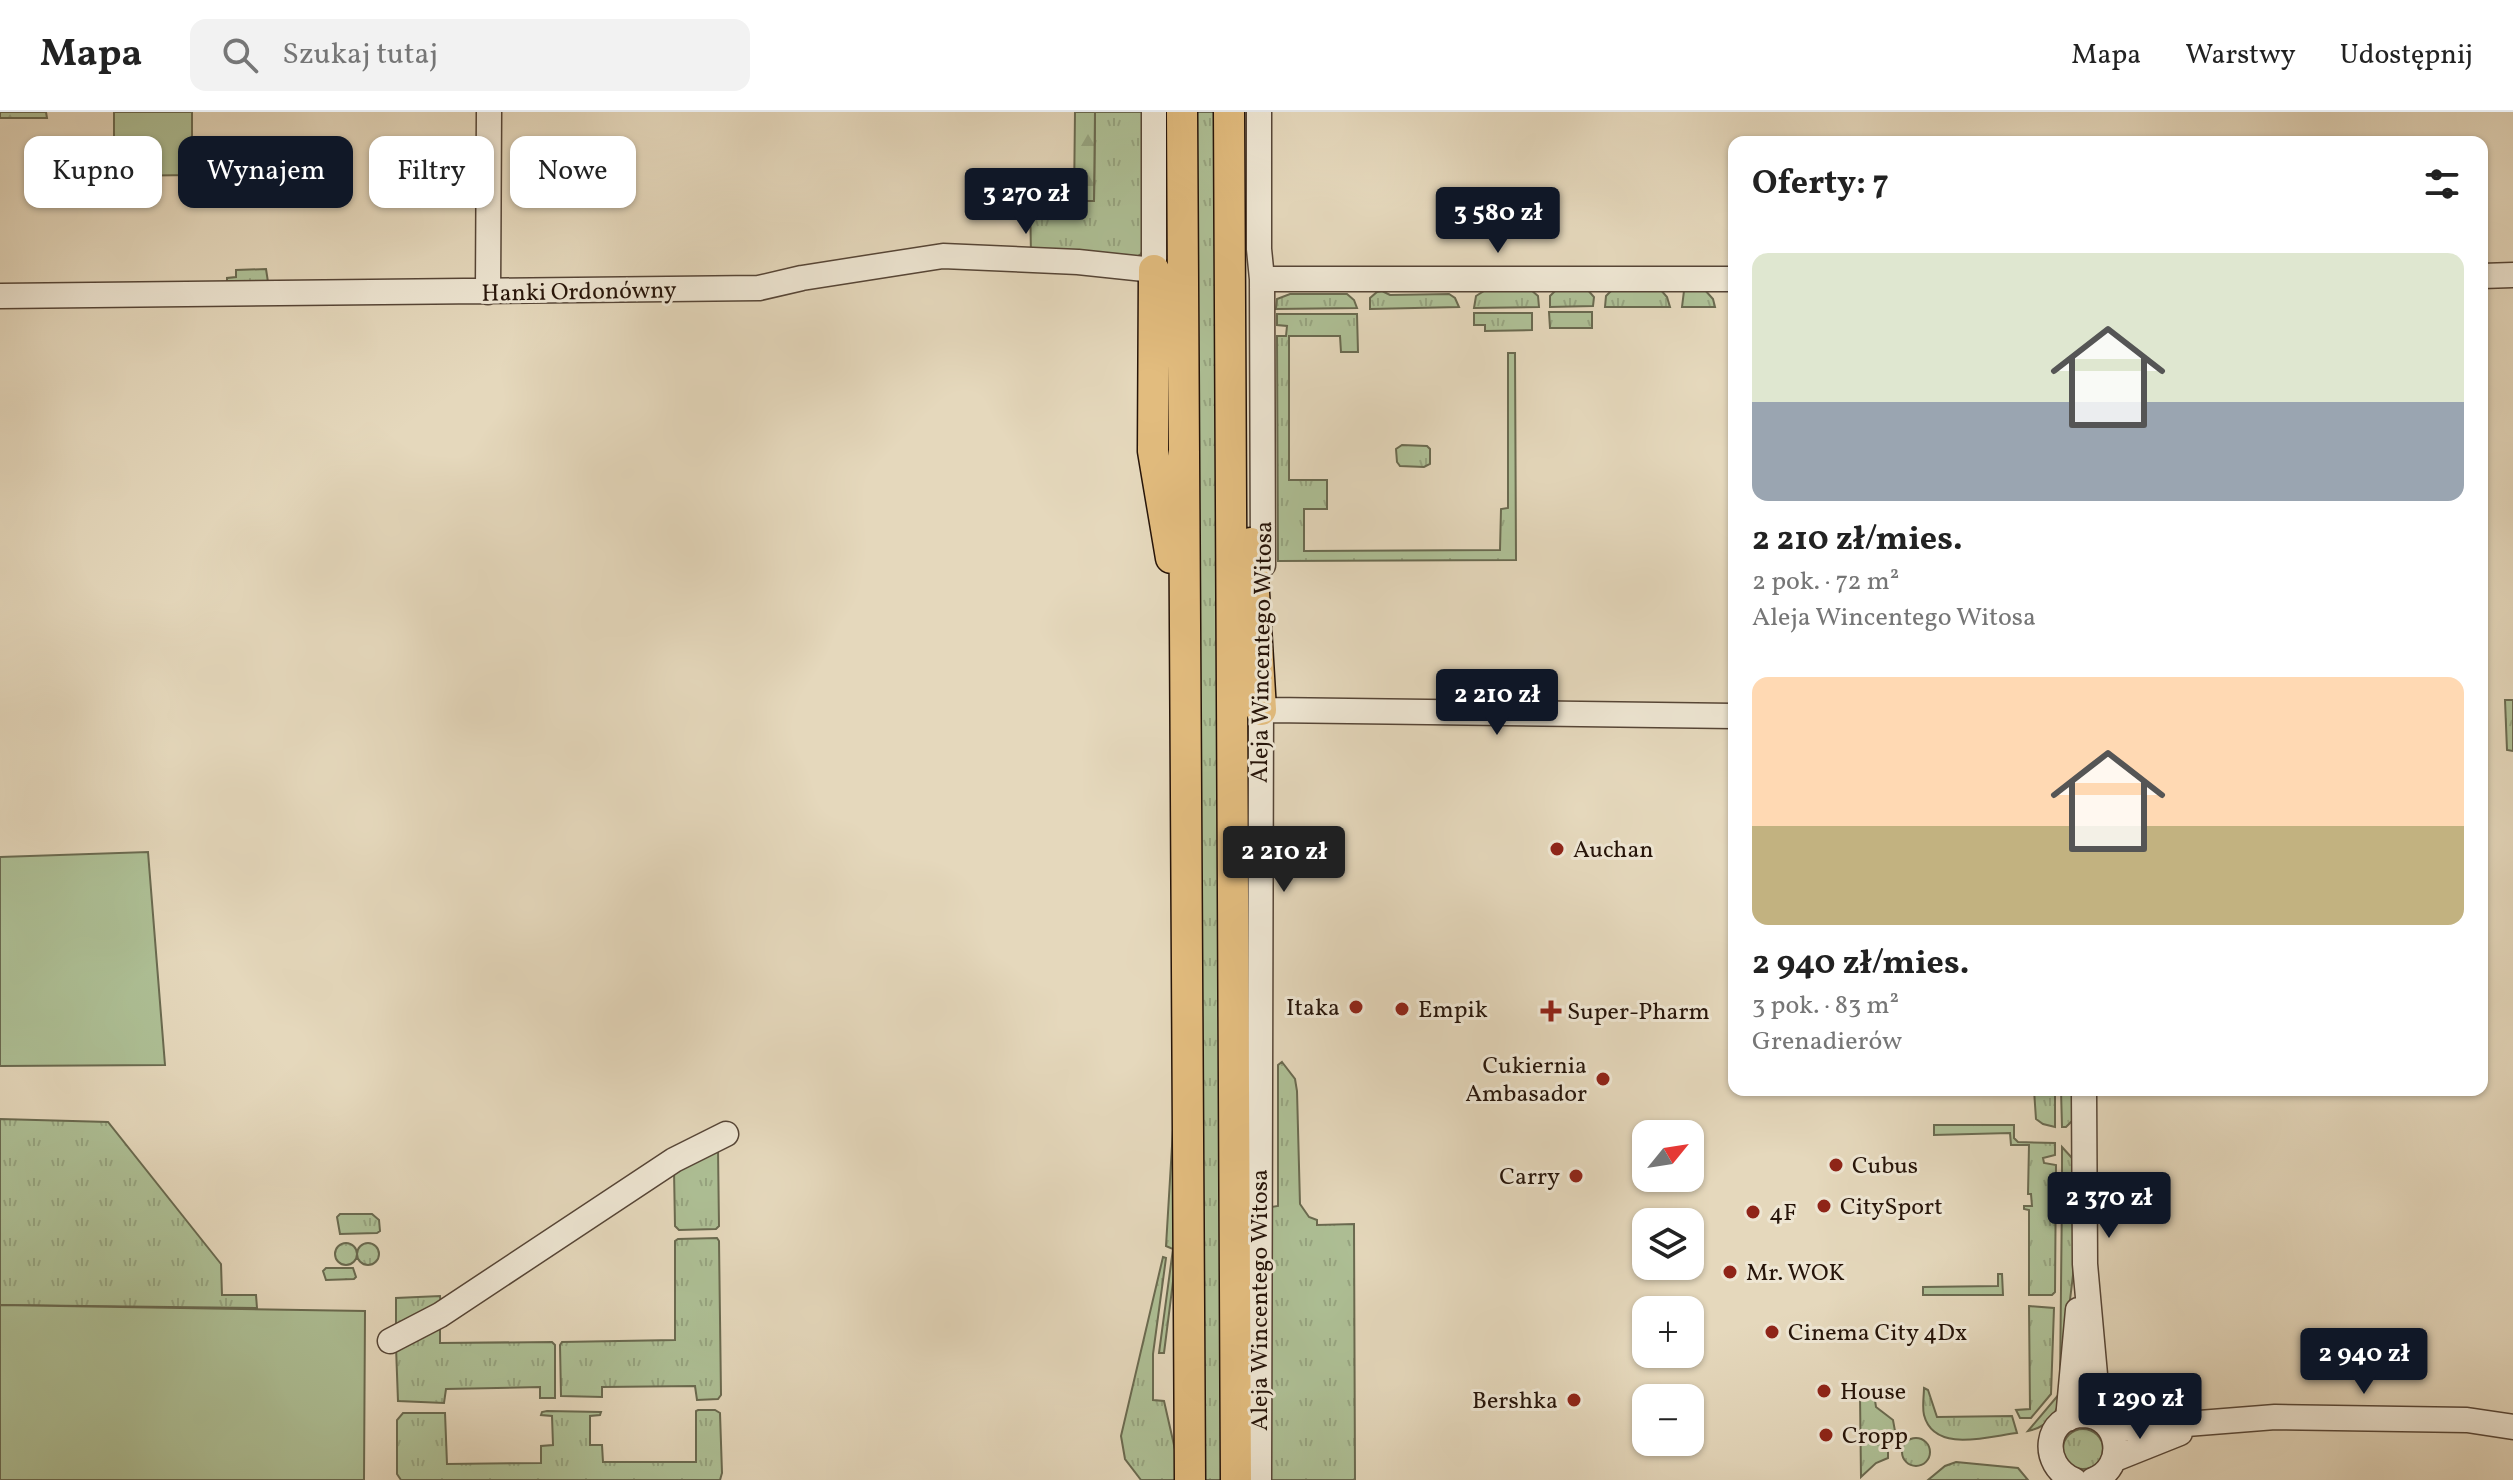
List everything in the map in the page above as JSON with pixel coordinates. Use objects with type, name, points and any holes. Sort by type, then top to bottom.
[{"type":"main road","points":[[1182,112],[1190,1474]]},
{"type":"main road","name":"Aleja Wincentego Witosa","points":[[1229,112],[1248,1475]]},
{"type":"main road","points":[[1154,270],[1153,451],[1185,626]]},
{"type":"main road","points":[[1231,358],[1247,469],[1261,710]]},
{"type":"main road","points":[[1171,1081],[1185,938]]},
{"type":"street","points":[[488,292],[489,112]]},
{"type":"street","points":[[1154,112],[1154,270]]},
{"type":"street","name":"Aleja Wincentego Witosa","points":[[1248,1475],[1261,710],[1262,279],[1259,249],[1259,112]]},
{"type":"street","name":"Hanki Ordonówny","points":[[0,296],[759,288],[802,278],[943,256],[1078,262],[1154,270]]},
{"type":"street","points":[[2488,276],[2513,275]]},
{"type":"street","points":[[1262,279],[1728,279]]},
{"type":"street","points":[[1261,710],[1728,716]]},
{"type":"street","points":[[2084,1096],[2085,1264],[2105,1425],[2117,1449],[2115,1459],[2105,1474],[2082,1479],[2051,1458],[2050,1448],[2056,1430],[2068,1419],[2088,1415],[2105,1425],[2275,1417],[2467,1420],[2513,1427]]},
{"type":"street","points":[[390,1341],[440,1315],[674,1160],[726,1134]]},
{"type":"street","points":[[2068,1419],[2074,1333],[2085,1264]]},
{"type":"street","points":[[2115,1459],[2213,1422]]},
{"type":"green space","points":[[0,112],[46,112],[47,118],[0,118]]},
{"type":"green space","points":[[114,112],[192,112],[192,136],[178,136],[178,175],[162,175],[162,136],[114,136]]},
{"type":"green space","points":[[1075,112],[1095,112],[1094,201],[1074,201]]},
{"type":"green space","points":[[1095,112],[1147,112],[1147,240],[1141,254],[1135,258],[1031,254],[1030,200],[1094,201]]},
{"type":"green space","points":[[1190,112],[1219,112],[1226,1480],[1201,1480]]},
{"type":"green space","points":[[266,269],[268,282],[227,281],[227,278],[236,277],[236,270]]},
{"type":"green space","points":[[1586,288],[1594,297],[1593,306],[1550,307],[1550,296],[1557,289]]},
{"type":"green space","points":[[1613,289],[1660,289],[1670,307],[1605,307],[1606,296]]},
{"type":"green space","points":[[1704,289],[1713,299],[1715,307],[1682,307],[1684,291]]},
{"type":"green space","points":[[1531,290],[1538,296],[1539,307],[1474,308],[1476,296],[1484,291]]},
{"type":"green space","points":[[1382,291],[1390,295],[1449,294],[1459,307],[1370,309],[1370,298]]},
{"type":"green space","points":[[1290,294],[1347,294],[1357,308],[1276,309],[1277,299]]},
{"type":"green space","points":[[1549,312],[1592,312],[1592,328],[1550,328]]},
{"type":"green space","points":[[1474,313],[1532,313],[1532,330],[1485,331],[1485,325],[1474,325]]},
{"type":"green space","points":[[1277,314],[1357,314],[1358,352],[1341,352],[1340,336],[1289,336],[1289,480],[1327,480],[1327,509],[1304,509],[1304,551],[1500,550],[1501,509],[1508,508],[1508,353],[1515,353],[1516,560],[1278,561],[1277,336],[1286,336],[1287,326],[1277,325]]},
{"type":"green space","points":[[1402,445],[1427,446],[1430,449],[1430,464],[1424,467],[1400,466],[1396,449]]},
{"type":"green space","points":[[2505,700],[2513,700],[2513,751],[2507,750]]},
{"type":"green space","points":[[148,852],[165,1065],[0,1066],[0,857]]},
{"type":"green space","points":[[1282,1062],[1295,1079],[1297,1091],[1300,1204],[1309,1217],[1317,1220],[1317,1225],[1354,1224],[1355,1480],[1271,1480],[1267,1418],[1271,1207],[1278,1206],[1278,1065]]},
{"type":"green space","points":[[1175,1096],[1178,1242],[1164,1353],[1159,1353],[1173,1249],[1166,1246]]},
{"type":"green space","points":[[2034,1096],[2055,1096],[2055,1127],[2036,1119]]},
{"type":"green space","points":[[2061,1096],[2072,1096],[2073,1120],[2062,1127]]},
{"type":"green space","points":[[0,1119],[108,1122],[221,1264],[222,1295],[256,1295],[257,1308],[0,1305]]},
{"type":"green space","points":[[1934,1125],[2014,1125],[2014,1138],[2018,1142],[2055,1143],[2055,1155],[2043,1158],[2044,1163],[2056,1165],[2055,1292],[2052,1295],[2029,1295],[2029,1210],[2024,1206],[2032,1206],[2031,1194],[2028,1194],[2029,1145],[2011,1145],[2010,1133],[1934,1135]]},
{"type":"green space","points":[[2062,1147],[2072,1158],[2072,1180],[2066,1180],[2062,1175]]},
{"type":"green space","points":[[718,1149],[719,1226],[716,1229],[679,1230],[675,1226],[674,1170]]},
{"type":"green space","points":[[2067,1189],[2073,1189],[2073,1275],[2060,1383],[2062,1194]]},
{"type":"green space","points":[[340,1214],[372,1214],[379,1220],[380,1231],[340,1234],[337,1217]]},
{"type":"green space","points":[[717,1238],[721,1395],[718,1399],[697,1400],[695,1386],[602,1387],[602,1397],[561,1396],[562,1342],[675,1340],[675,1241]]},
{"type":"green space","points":[[346,1243],[354,1246],[357,1254],[354,1262],[346,1265],[338,1262],[335,1254],[338,1246]]},
{"type":"green space","points":[[368,1243],[376,1246],[379,1254],[376,1262],[368,1265],[360,1262],[357,1254],[360,1246]]},
{"type":"green space","points":[[1163,1257],[1166,1258],[1153,1354],[1153,1400],[1164,1401],[1179,1467],[1178,1480],[1141,1480],[1125,1459],[1121,1436]]},
{"type":"green space","points":[[326,1268],[353,1268],[356,1277],[326,1280],[323,1271]]},
{"type":"green space","points":[[1998,1274],[2002,1274],[2003,1295],[1923,1295],[1923,1287],[1998,1286]]},
{"type":"green space","points":[[440,1296],[441,1307],[396,1326],[396,1298]]},
{"type":"green space","points":[[0,1305],[365,1311],[364,1480],[0,1480]]},
{"type":"green space","points":[[2029,1306],[2054,1308],[2051,1394],[2031,1418],[2020,1418],[2016,1410],[2030,1409]]},
{"type":"green space","points":[[440,1327],[440,1343],[552,1342],[555,1345],[555,1398],[540,1398],[540,1387],[446,1389],[444,1403],[398,1401],[396,1347]]},
{"type":"green space","points":[[1924,1388],[1928,1390],[1937,1417],[2012,1416],[2017,1433],[1964,1440],[1939,1435],[1924,1415]]},
{"type":"green space","points":[[2060,1393],[2051,1418],[2028,1431]]},
{"type":"green space","points":[[1874,1394],[1876,1407],[1893,1420],[1895,1431],[1888,1446],[1888,1458],[1876,1463],[1861,1477],[1860,1395]]},
{"type":"green space","points":[[698,1410],[720,1413],[720,1480],[401,1480],[397,1474],[397,1420],[403,1413],[445,1413],[447,1464],[541,1463],[541,1446],[553,1445],[552,1416],[541,1415],[547,1411],[601,1412],[600,1415],[590,1416],[590,1445],[602,1445],[603,1462],[696,1462]]},
{"type":"green space","points":[[2083,1429],[2097,1435],[2103,1449],[2097,1463],[2083,1469],[2069,1463],[2063,1449],[2069,1435]]},
{"type":"green space","points":[[1916,1438],[1926,1442],[1930,1452],[1926,1462],[1916,1466],[1906,1462],[1902,1452],[1906,1442]]},
{"type":"green space","points":[[1956,1462],[2018,1468],[2028,1480],[1928,1480],[1945,1466]]},
{"type":"place","name":"Auchan","points":[[1557,849]]},
{"type":"place","name":"Itaka","points":[[1356,1007]]},
{"type":"place","name":"Empik","points":[[1402,1009]]},
{"type":"place","name":"Super-Pharm","points":[[1551,1011]]},
{"type":"place","name":"Cukiernia Ambasador","points":[[1603,1079]]},
{"type":"place","name":"Cubus","points":[[1836,1165]]},
{"type":"place","name":"Carry","points":[[1576,1176]]},
{"type":"place","name":"CitySport","points":[[1824,1206]]},
{"type":"place","name":"4F","points":[[1753,1212]]},
{"type":"place","name":"Mr. WOK","points":[[1730,1272]]},
{"type":"place","name":"Cinema City 4Dx","points":[[1772,1332]]},
{"type":"place","name":"House","points":[[1824,1391]]},
{"type":"place","name":"Bershka","points":[[1574,1400]]},
{"type":"place","name":"Cropp","points":[[1826,1435]]}]
